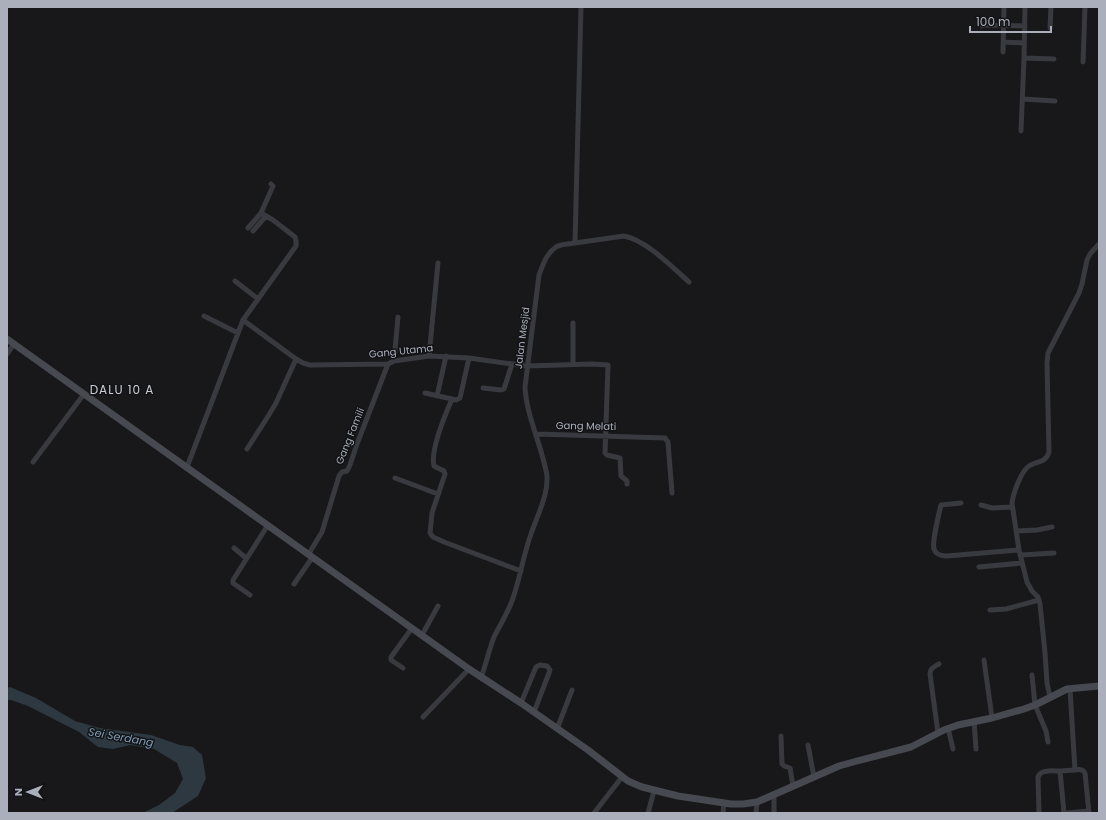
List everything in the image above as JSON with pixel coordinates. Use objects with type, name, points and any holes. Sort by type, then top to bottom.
[{"type":"street","points":[[575,243],[581,7]]},
{"type":"street","points":[[1003,52],[1004,7]]},
{"type":"street","points":[[1021,131],[1025,7]]},
{"type":"street","points":[[1050,28],[1051,7]]},
{"type":"street","points":[[1083,62],[1085,7]]},
{"type":"street","points":[[981,25],[1025,26]]},
{"type":"street","points":[[1003,42],[1024,43]]},
{"type":"street","points":[[1024,58],[1054,59]]},
{"type":"street","points":[[1023,99],[1055,101]]},
{"type":"street","points":[[253,231],[263,214],[273,186],[271,184]]},
{"type":"street","points":[[248,228],[263,214]]},
{"type":"street","points":[[187,467],[243,320],[295,248],[295,237],[263,214]]},
{"type":"street","name":"Jalan Mesjid","points":[[482,678],[494,637],[511,604],[530,535],[544,496],[547,482],[545,466],[525,399],[527,366],[540,276],[545,260],[557,247],[624,236],[637,240],[664,260],[689,282]]},
{"type":"street","points":[[1050,697],[1047,683],[1040,604],[1028,582],[1022,563],[1012,503],[1013,496],[1024,472],[1029,466],[1045,460],[1048,457],[1048,353],[1079,293],[1088,257],[1099,244]]},
{"type":"street","points":[[429,356],[438,263]]},
{"type":"street","points":[[235,280],[258,299]]},
{"type":"street","points":[[204,316],[238,333]]},
{"type":"street","points":[[394,361],[398,317]]},
{"type":"street","name":"Gang Utama","points":[[243,320],[296,360],[315,366],[388,364],[394,361],[429,356],[469,358],[527,366],[573,364],[608,365],[605,436]]},
{"type":"street","points":[[573,323],[573,364]]},
{"type":"street","points":[[7,339],[422,636],[534,712],[588,750],[622,777],[636,785],[678,796],[724,803],[743,804],[757,802],[848,763],[911,747],[948,728],[992,718],[1035,705],[1062,691],[1099,686]]},
{"type":"street","points":[[7,354],[14,344]]},
{"type":"street","points":[[437,396],[446,356]]},
{"type":"street","points":[[425,393],[456,400],[460,398],[469,358]]},
{"type":"street","points":[[247,449],[276,403],[296,360]]},
{"type":"street","name":"Gang Famili","points":[[294,584],[322,532],[339,476],[342,472],[347,470],[350,465],[388,364]]},
{"type":"street","points":[[483,388],[504,389],[512,364]]},
{"type":"street","points":[[33,462],[84,394]]},
{"type":"street","points":[[452,399],[439,432],[434,458],[434,466],[445,472],[445,475],[438,494],[431,522],[430,533],[444,542],[521,571]]},
{"type":"street","name":"Gang Melati","points":[[536,434],[665,438],[667,439],[672,493]]},
{"type":"street","points":[[605,436],[605,454],[620,458],[621,476],[627,481],[627,484]]},
{"type":"street","points":[[395,478],[438,494]]},
{"type":"street","points":[[961,503],[941,505],[933,546],[939,555],[947,556],[1020,552],[1054,553]]},
{"type":"street","points":[[981,505],[992,508],[1012,507]]},
{"type":"street","points":[[250,595],[239,588],[232,581],[268,525]]},
{"type":"street","points":[[1016,531],[1037,530],[1052,527]]},
{"type":"street","points":[[234,548],[246,558]]},
{"type":"street","points":[[979,567],[1022,563]]},
{"type":"street","points":[[990,610],[1006,609],[1039,600]]},
{"type":"street","points":[[422,636],[438,606]]},
{"type":"street","points":[[403,668],[391,660],[391,657],[412,628]]},
{"type":"street","points":[[984,660],[992,718]]},
{"type":"street","points":[[938,733],[930,670],[939,664]]},
{"type":"street","points":[[521,703],[536,667],[543,665],[547,666],[550,670],[534,712]]},
{"type":"street","points":[[423,717],[469,669]]},
{"type":"street","points":[[1032,675],[1035,705],[1046,731],[1048,742]]},
{"type":"street","points":[[1070,689],[1075,770]]},
{"type":"street","points":[[557,729],[572,690]]},
{"type":"street","points":[[974,721],[976,749]]},
{"type":"street","points":[[948,728],[953,749]]},
{"type":"street","points":[[780,736],[782,764],[790,768],[793,786]]},
{"type":"street","points":[[808,745],[814,777]]},
{"type":"street","points":[[1040,813],[1038,774],[1041,772],[1081,769],[1086,773],[1089,812],[1066,813],[1060,771]]},
{"type":"street","points":[[594,813],[622,777]]},
{"type":"street","points":[[648,813],[654,790]]},
{"type":"street","points":[[774,796],[774,813]]},
{"type":"street","points":[[756,813],[757,802]]},
{"type":"street","points":[[723,813],[724,803]]},
{"type":"water","name":"Sei Serdang","points":[[10,687],[36,698],[75,721],[100,728],[151,735],[180,745],[193,747],[202,755],[206,778],[198,796],[172,813],[143,813],[159,805],[175,793],[183,779],[177,763],[154,749],[130,745],[113,749],[98,747],[79,732],[28,706],[7,700],[7,688]]},
{"type":"district","name":"DALU 10 A","points":[[122,389]]}]
